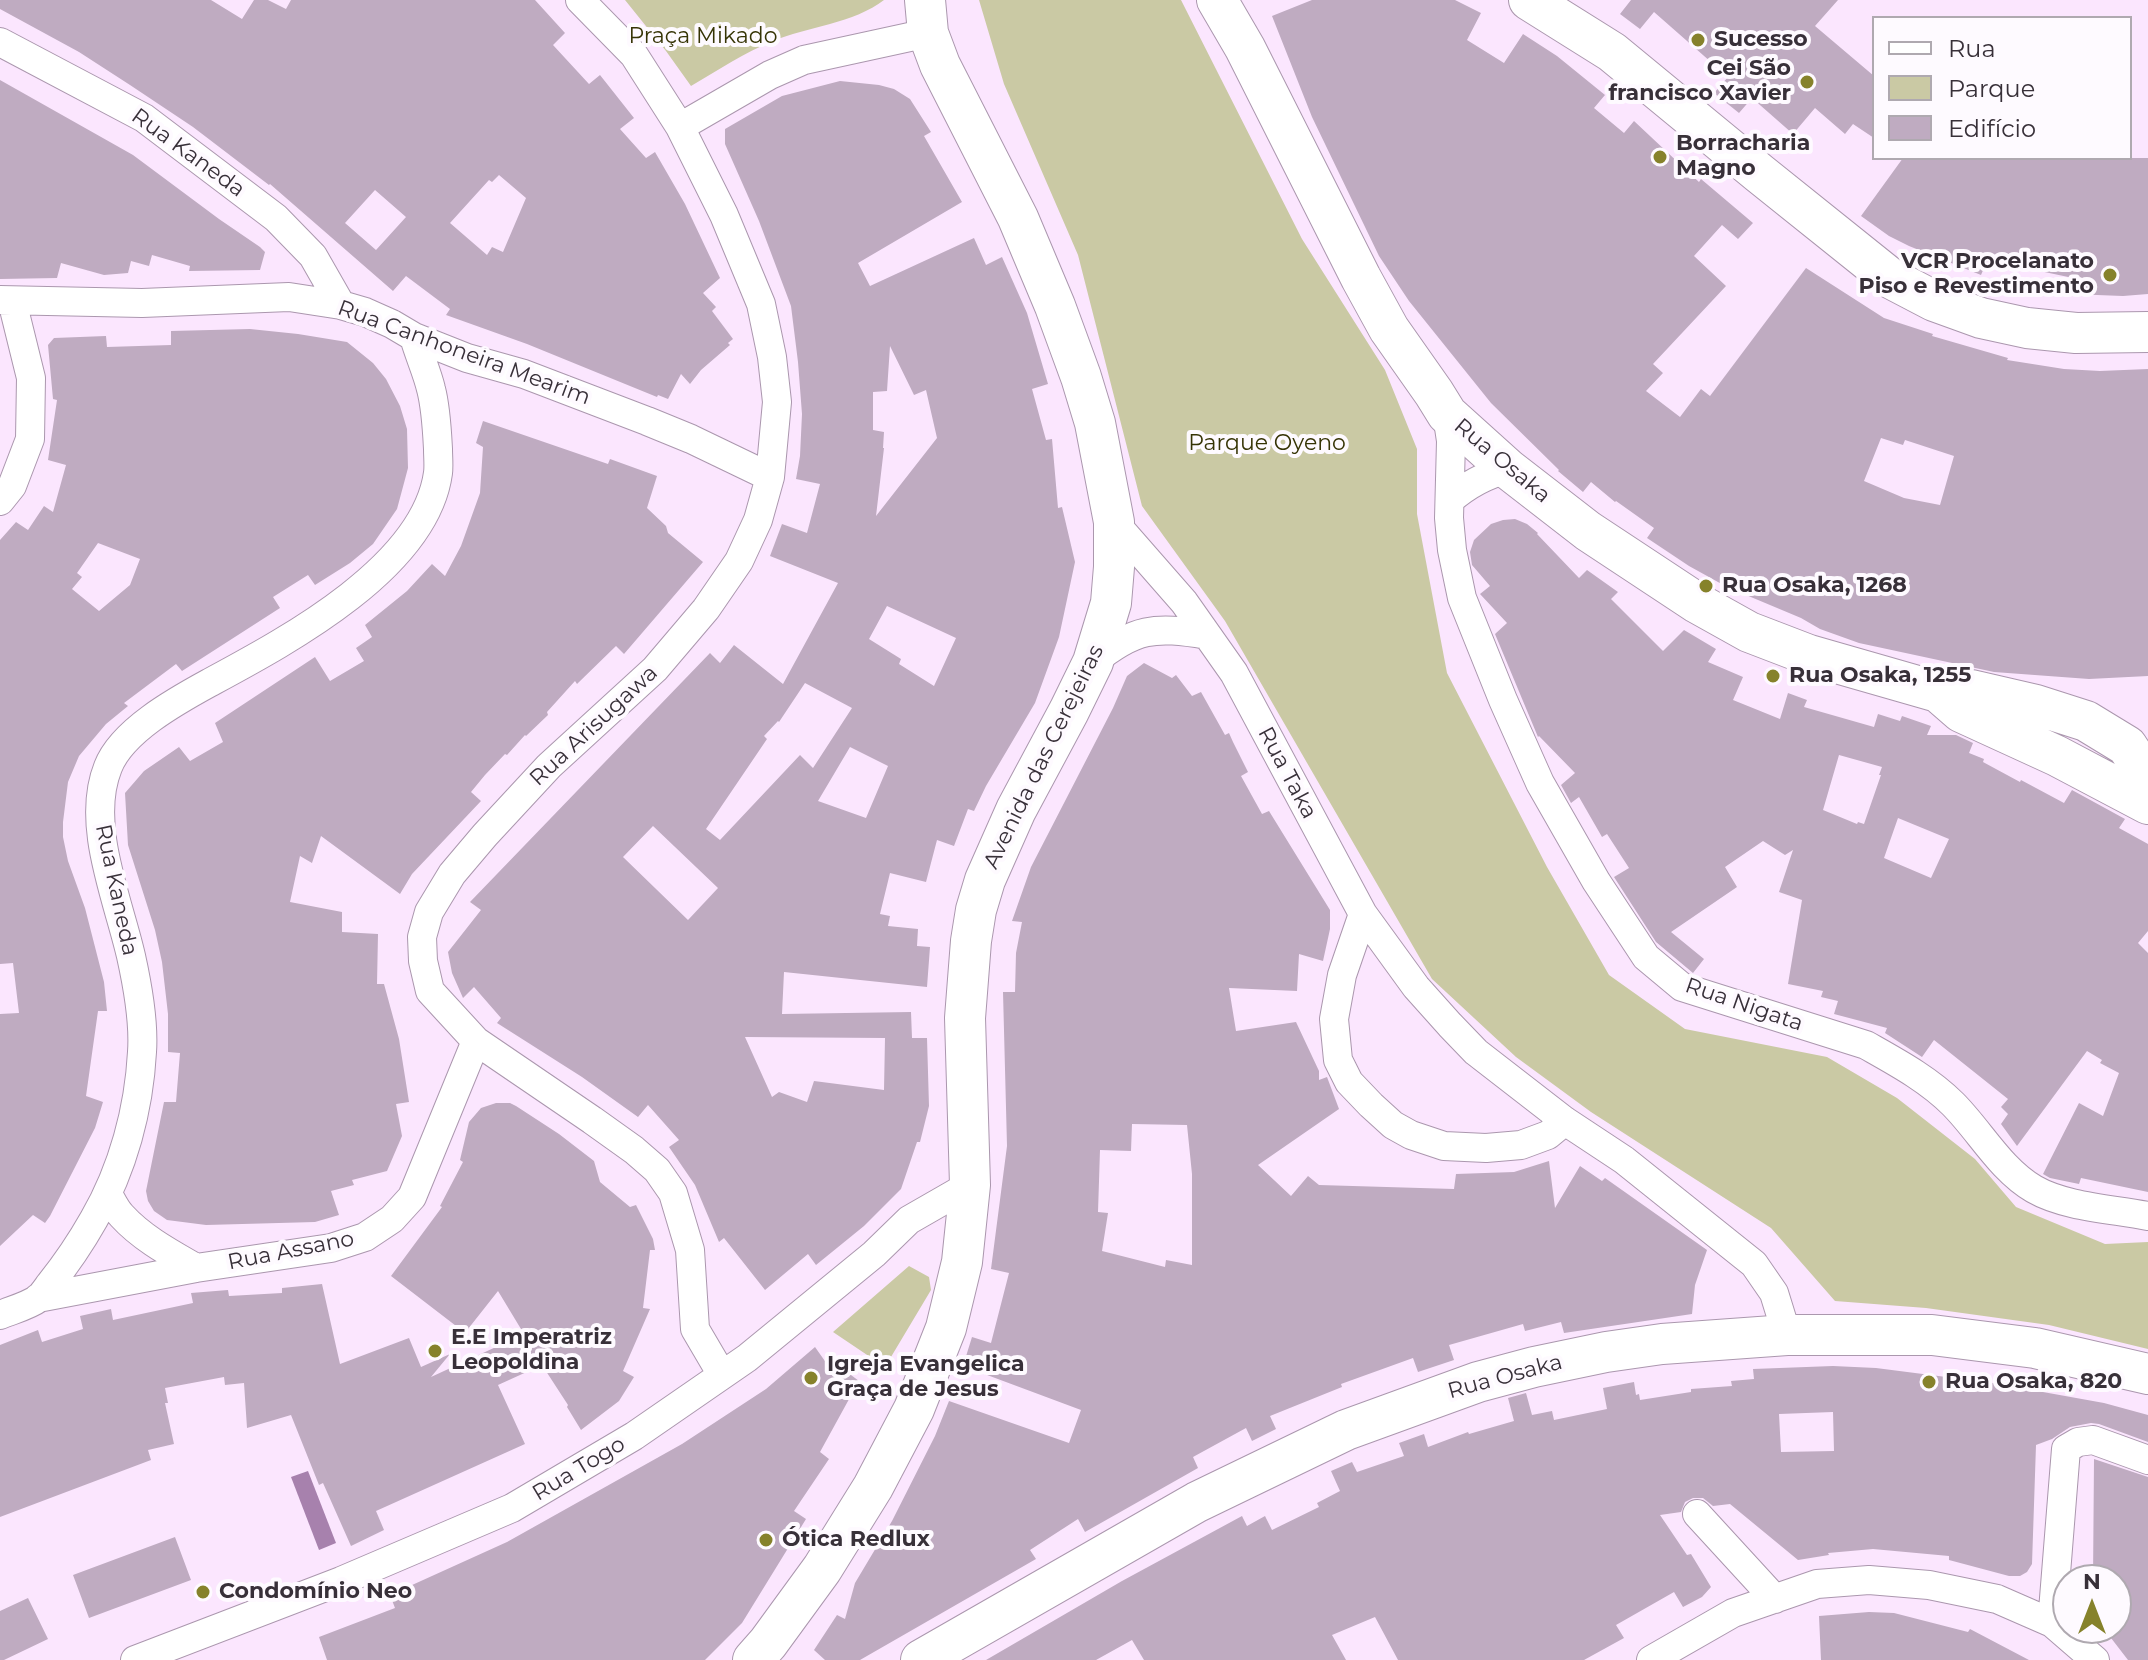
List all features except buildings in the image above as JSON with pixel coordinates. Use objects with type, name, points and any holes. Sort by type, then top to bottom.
[{"type":"main road","name":"Rua Osaka","points":[[1217,0],[1245,48],[1389,329],[1447,414],[1508,469],[1588,531],[1697,603],[1749,632],[1809,655],[1938,692],[1971,690],[2036,705],[2086,721],[2141,751]]},
{"type":"main road","points":[[1529,0],[1612,52],[1890,278],[1934,301],[1981,318],[2027,328],[2076,333],[2148,332]]},
{"type":"main road","name":"Avenida das Cerejeiras","points":[[763,1654],[822,1569],[873,1487],[914,1409],[946,1328],[962,1262],[970,1185],[965,1018],[976,910],[985,880],[1016,810],[1093,662],[1111,603],[1114,522],[1095,423],[1081,377],[1018,218],[940,65],[927,16]]},
{"type":"main road","name":"Rua Osaka","points":[[1938,692],[1961,712],[2106,780],[2148,804]]},
{"type":"main road","points":[[2106,780],[2141,751]]},
{"type":"main road","name":"Rua Osaka","points":[[921,1660],[1197,1502],[1346,1430],[1412,1404],[1534,1367],[1662,1344],[1787,1335],[1932,1335],[2035,1348],[2148,1374]]},
{"type":"street","name":"Rua Arisugawa","points":[[580,0],[634,55],[680,127],[724,215],[761,304],[777,402],[770,477],[758,520],[739,561],[706,609],[655,669],[549,766],[452,874],[429,912],[422,937],[423,961],[430,991],[476,1041],[592,1120],[657,1170],[673,1193],[690,1250],[695,1329],[722,1375]]},
{"type":"street","points":[[680,127],[770,75],[927,16]]},
{"type":"street","name":"Rua Kaneda","points":[[0,42],[144,118],[276,218],[313,256],[341,305]]},
{"type":"street","name":"Rua Canhoneira Mearim","points":[[6,300],[142,303],[289,297],[341,305],[379,318],[414,337],[467,358],[524,374],[647,421],[770,477]]},
{"type":"street","points":[[0,501],[12,486],[30,439],[31,378],[6,300]]},
{"type":"street","name":"Rua Kaneda","points":[[0,1315],[38,1298],[68,1262],[108,1194],[136,1104],[142,1049],[138,999],[100,823],[100,795],[108,767],[118,748],[136,731],[186,695],[277,646],[339,604],[384,566],[410,537],[430,503],[438,472],[437,432],[431,390],[414,337]]},
{"type":"street","name":"Rua Nigata","points":[[1447,414],[1451,441],[1452,550],[1462,598],[1540,783],[1596,881],[1646,957],[1682,987],[1866,1045],[1893,1060],[1952,1103],[2015,1175],[2035,1189],[2054,1198],[2148,1216]]},
{"type":"street","points":[[1450,500],[1464,487],[1488,474],[1508,469]]},
{"type":"street","name":"Rua Taka","points":[[1114,522],[1184,602],[1234,673],[1363,914],[1416,987],[1476,1052],[1565,1121],[1624,1160],[1754,1264],[1774,1293],[1787,1335]]},
{"type":"street","points":[[1093,662],[1117,643],[1142,632],[1175,630],[1207,635]]},
{"type":"street","points":[[1363,914],[1342,975],[1334,1019],[1338,1060],[1349,1082],[1393,1125],[1444,1146],[1486,1148],[1521,1145],[1548,1135],[1565,1121]]},
{"type":"street","name":"Rua Assano","points":[[38,1298],[196,1268],[331,1248],[365,1237],[392,1219],[412,1197],[476,1041]]},
{"type":"street","name":"Rua Togo","points":[[135,1660],[341,1581],[512,1508],[634,1436],[747,1358],[874,1254],[909,1220],[970,1185]]},
{"type":"street","points":[[108,1194],[120,1215],[165,1250],[196,1268]]},
{"type":"street","points":[[2057,1564],[2066,1449],[2078,1442],[2093,1440],[2148,1460]]},
{"type":"street","points":[[1697,1514],[1775,1599]]},
{"type":"street","points":[[1651,1660],[1733,1613],[1817,1584],[1869,1580],[1929,1585],[1997,1599],[2052,1623]]},
{"type":"street","points":[[2076,1644],[2095,1660]]},
{"type":"green space","name":"Praça Mikado","points":[[625,0],[884,0],[859,14],[762,46],[691,86]]},
{"type":"green space","name":"Parque Oyeno","points":[[979,0],[1181,0],[1302,239],[1385,370],[1417,449],[1417,514],[1447,673],[1547,867],[1609,975],[1685,1029],[1827,1057],[1897,1098],[1975,1159],[2016,1207],[2105,1244],[2148,1242],[2148,1349],[2049,1325],[1926,1308],[1835,1301],[1771,1228],[1591,1112],[1516,1057],[1432,979],[1225,621],[1142,506],[1078,255],[1004,84]]},
{"type":"green space","points":[[909,1266],[929,1277],[931,1290],[885,1367],[833,1332]]},
{"type":"shaded area","points":[[308,1471],[336,1543],[319,1550],[291,1477]]},
{"type":"place","name":"Sucesso","points":[[1698,40]]},
{"type":"place","name":"Cei São francisco Xavier","points":[[1807,82]]},
{"type":"place","name":"Borracharia Magno","points":[[1660,157]]},
{"type":"place","name":"VCR Procelanato Piso e Revestimento","points":[[2110,275]]},
{"type":"place","name":"Rua Osaka, 1268","points":[[1706,586]]},
{"type":"place","name":"Rua Osaka, 1255","points":[[1773,676]]},
{"type":"place","name":"E.E Imperatriz Leopoldina","points":[[435,1351]]},
{"type":"place","name":"Igreja Evangelica Graça de Jesus","points":[[811,1378]]},
{"type":"place","name":"Rua Osaka, 820","points":[[1929,1382]]},
{"type":"place","name":"Ótica Redlux","points":[[766,1540]]},
{"type":"place","name":"Condomínio Neo","points":[[203,1592]]}]
